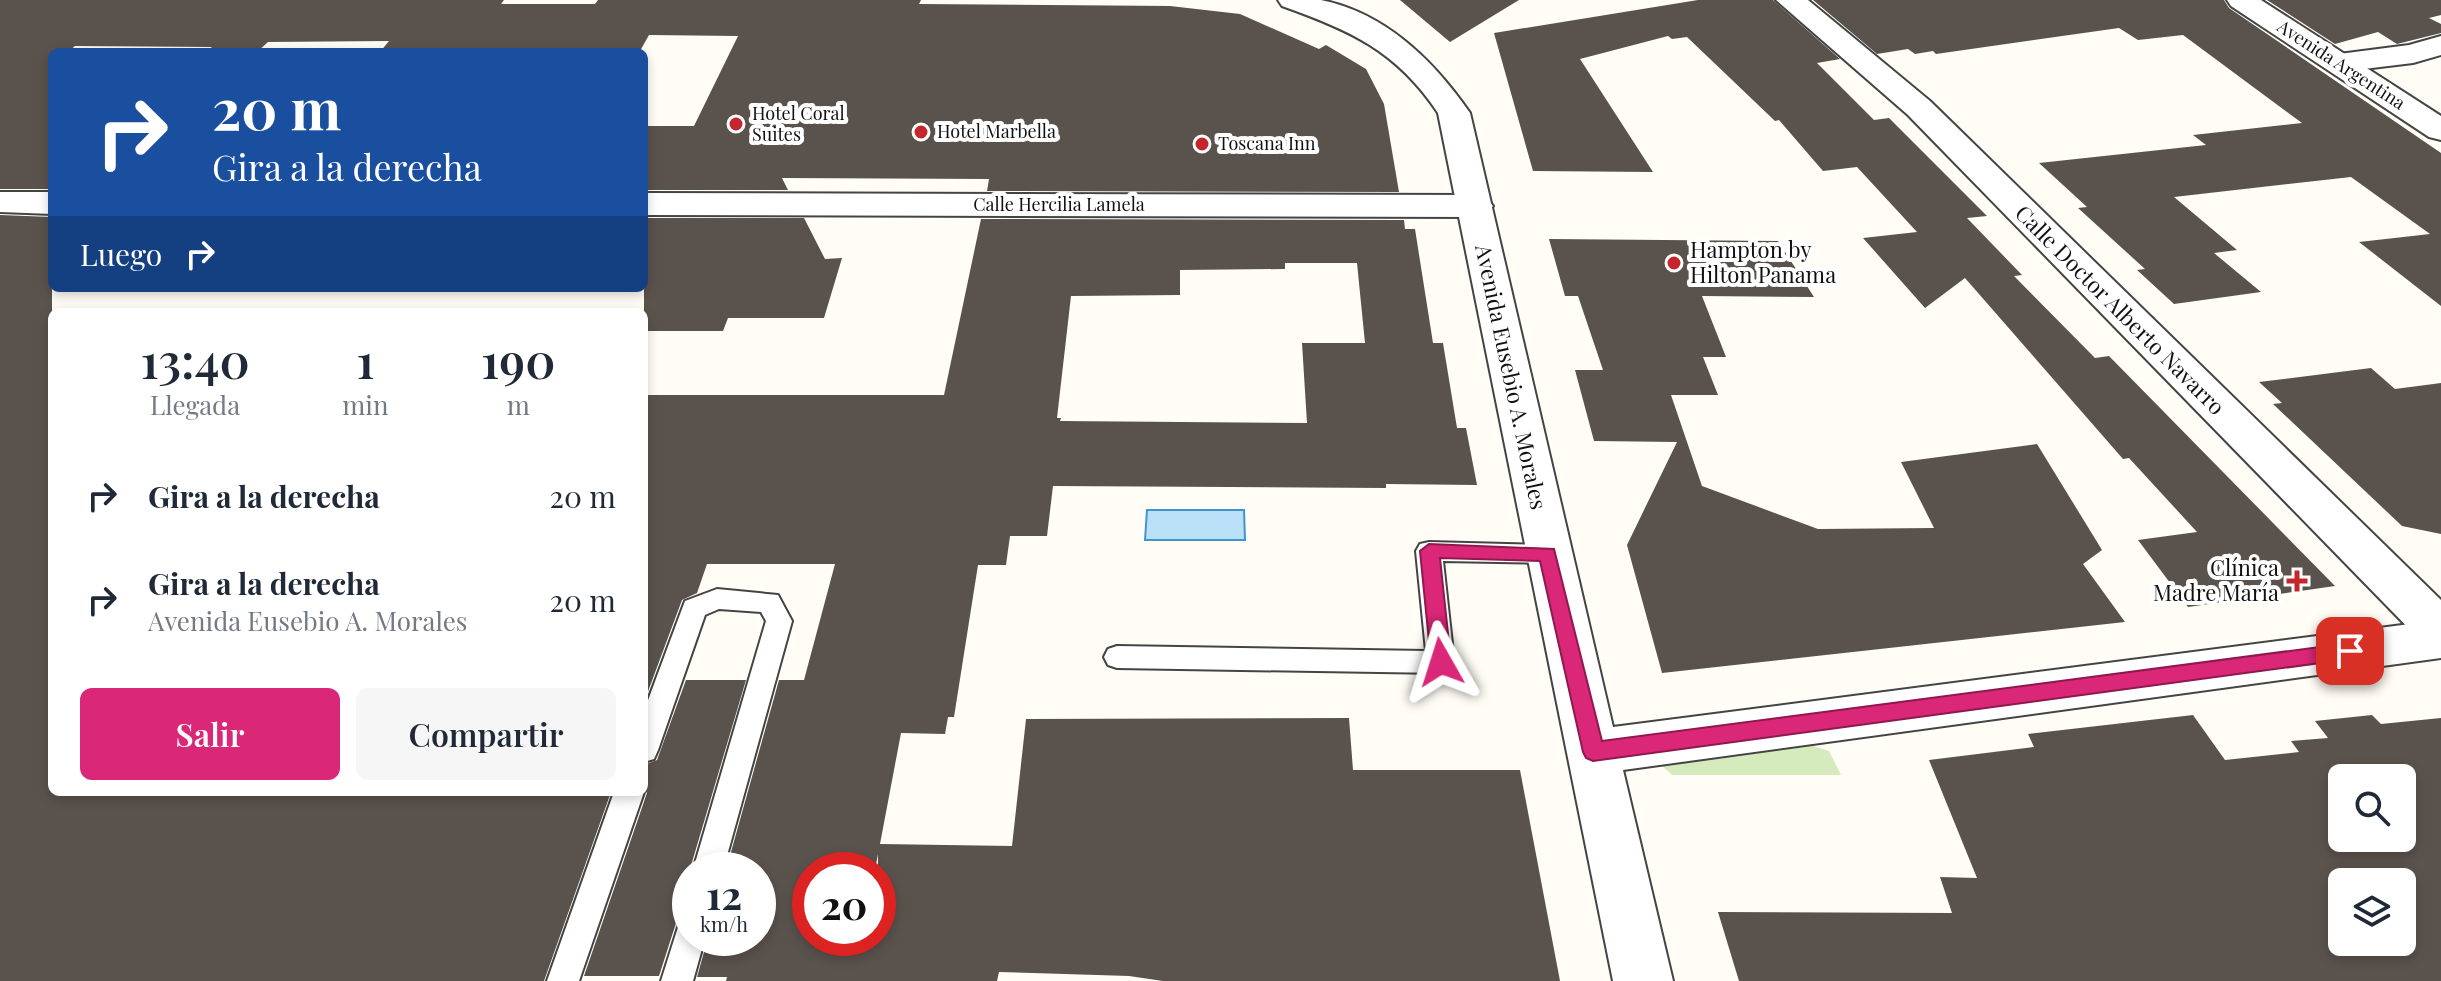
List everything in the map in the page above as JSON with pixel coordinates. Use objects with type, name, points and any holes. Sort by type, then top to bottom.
[{"type":"street","name":"Avenida Eusebio A. Morales","points":[[1292,0],[1333,13],[1376,33],[1408,53],[1435,82],[1454,113],[1643,981]]},
{"type":"street","name":"Calle Doctor Alberto Navarro","points":[[1790,0],[1838,37],[1919,108],[2441,630]]},
{"type":"street","name":"Avenida Argentina","points":[[2241,0],[2441,130]]},
{"type":"street","name":"Avenida Argentina","points":[[2278,0],[2441,101]]},
{"type":"street","points":[[2339,63],[2376,60],[2441,45]]},
{"type":"street","points":[[0,202],[48,203]]},
{"type":"street","name":"Calle Hercilia Lamela","points":[[648,204],[1475,206]]},
{"type":"street","points":[[1593,752],[2441,639]]},
{"type":"lane","points":[[1117,657],[1441,662],[1429,551],[1548,554]]},
{"type":"lane","points":[[648,739],[694,608],[717,599],[769,602],[779,621],[713,852]]},
{"type":"lane","points":[[563,981],[628,796]]},
{"type":"lane","points":[[677,981],[684,956]]},
{"type":"green space","points":[[1810,745],[1829,751],[1841,775],[1672,775],[1662,766]]},
{"type":"water","points":[[1147,510],[1244,510],[1245,540],[1145,540]]},
{"type":"building","points":[[0,0],[504,0],[501,4],[595,4],[598,0],[921,0],[919,4],[1170,6],[1240,14],[1319,49],[1326,45],[1366,69],[1384,104],[1399,192],[987,191],[989,179],[782,178],[788,190],[648,190],[648,126],[694,126],[738,36],[649,35],[642,48],[383,48],[389,41],[268,42],[261,48],[48,48],[48,189],[0,189]]},
{"type":"building","points":[[1400,0],[1519,0],[1450,42]]},
{"type":"building","points":[[1698,0],[1773,0],[1840,59],[1817,63],[1874,120],[1889,118],[1987,216],[1967,218],[2022,275],[2014,276],[2095,358],[2109,356],[2335,586],[2188,607],[2138,540],[2197,532],[2129,458],[2123,459],[1965,278],[1925,308],[1863,238],[1917,232],[1857,167],[1823,171],[1779,120],[1775,121],[1687,37],[1672,39],[1668,36],[1580,59],[1653,172],[1533,171],[1494,33]]},
{"type":"building","points":[[1813,0],[2224,0],[2229,8],[2441,153],[2441,306],[2359,242],[2430,234],[2351,177],[2174,197],[2237,250],[2214,253],[2261,292],[2174,304],[2137,270],[2145,269],[2078,208],[2087,207],[2039,163],[2206,145],[2193,135],[2302,123],[2183,35],[2138,40],[2119,28],[1936,54],[1933,51],[1915,54],[1908,49],[1877,54]]},
{"type":"building","points":[[2267,0],[2441,0],[2441,15],[2429,18],[2441,24],[2441,33],[2397,44],[2378,32],[2335,44]]},
{"type":"building","points":[[0,215],[48,217],[48,292],[52,292],[52,308],[48,308],[48,796],[610,796],[544,981],[0,981]]},
{"type":"building","points":[[648,218],[804,218],[825,259],[842,258],[824,318],[728,318],[723,331],[648,331],[648,308],[644,308],[644,292],[648,292]]},
{"type":"building","points":[[981,219],[1404,220],[1405,229],[1415,229],[1433,343],[1443,343],[1457,428],[1466,428],[1477,485],[1386,484],[1386,488],[1053,486],[1047,536],[1010,536],[1006,565],[978,565],[954,717],[948,717],[945,734],[901,733],[880,844],[1012,846],[1026,719],[1349,718],[1353,770],[1520,770],[1560,981],[1163,981],[1129,976],[999,972],[997,981],[726,981],[727,977],[697,977],[703,956],[776,956],[776,852],[731,852],[779,680],[804,680],[835,564],[707,564],[697,593],[682,600],[648,691],[648,395],[944,395]],"holes":[[[1285,263],[1357,263],[1365,343],[1302,343],[1307,423],[1060,421],[1061,418],[1057,418],[1071,296],[1180,295],[1180,270],[1285,269]]]},
{"type":"building","points":[[1549,239],[1778,241],[1814,297],[1702,296],[1726,357],[1703,357],[1718,395],[1671,395],[1702,486],[1818,529],[1934,528],[1901,462],[2037,444],[2102,550],[2083,564],[2125,622],[1662,673],[1627,545],[1677,442],[1594,441],[1575,370],[1603,370],[1578,296],[1565,296]]},
{"type":"building","points":[[2371,368],[2395,389],[2441,383],[2441,534],[2402,526],[2273,404],[2282,403],[2259,382]]},
{"type":"building","points":[[686,680],[746,680],[695,852],[672,852],[672,935],[659,976],[584,976],[648,796],[648,763],[657,760]]},
{"type":"building","points":[[2193,715],[2225,760],[2299,752],[2291,741],[2328,738],[2315,721],[2372,715],[2381,724],[2441,718],[2441,981],[1739,981],[1718,912],[1952,913],[1940,877],[1977,878],[1929,760],[2034,747],[2028,734]]},
{"type":"place","name":"Hotel Coral Suites","points":[[736,124]]},
{"type":"place","name":"Hotel Marbella","points":[[921,132]]},
{"type":"place","name":"Toscana Inn","points":[[1202,144]]},
{"type":"place","name":"Hampton by Hilton Panama","points":[[1674,263]]},
{"type":"place","name":"Clínica Madre María","points":[[2297,581]]},
{"type":"route","points":[[1441,662],[1429,551],[1548,554],[1593,752],[2350,651]]}]
